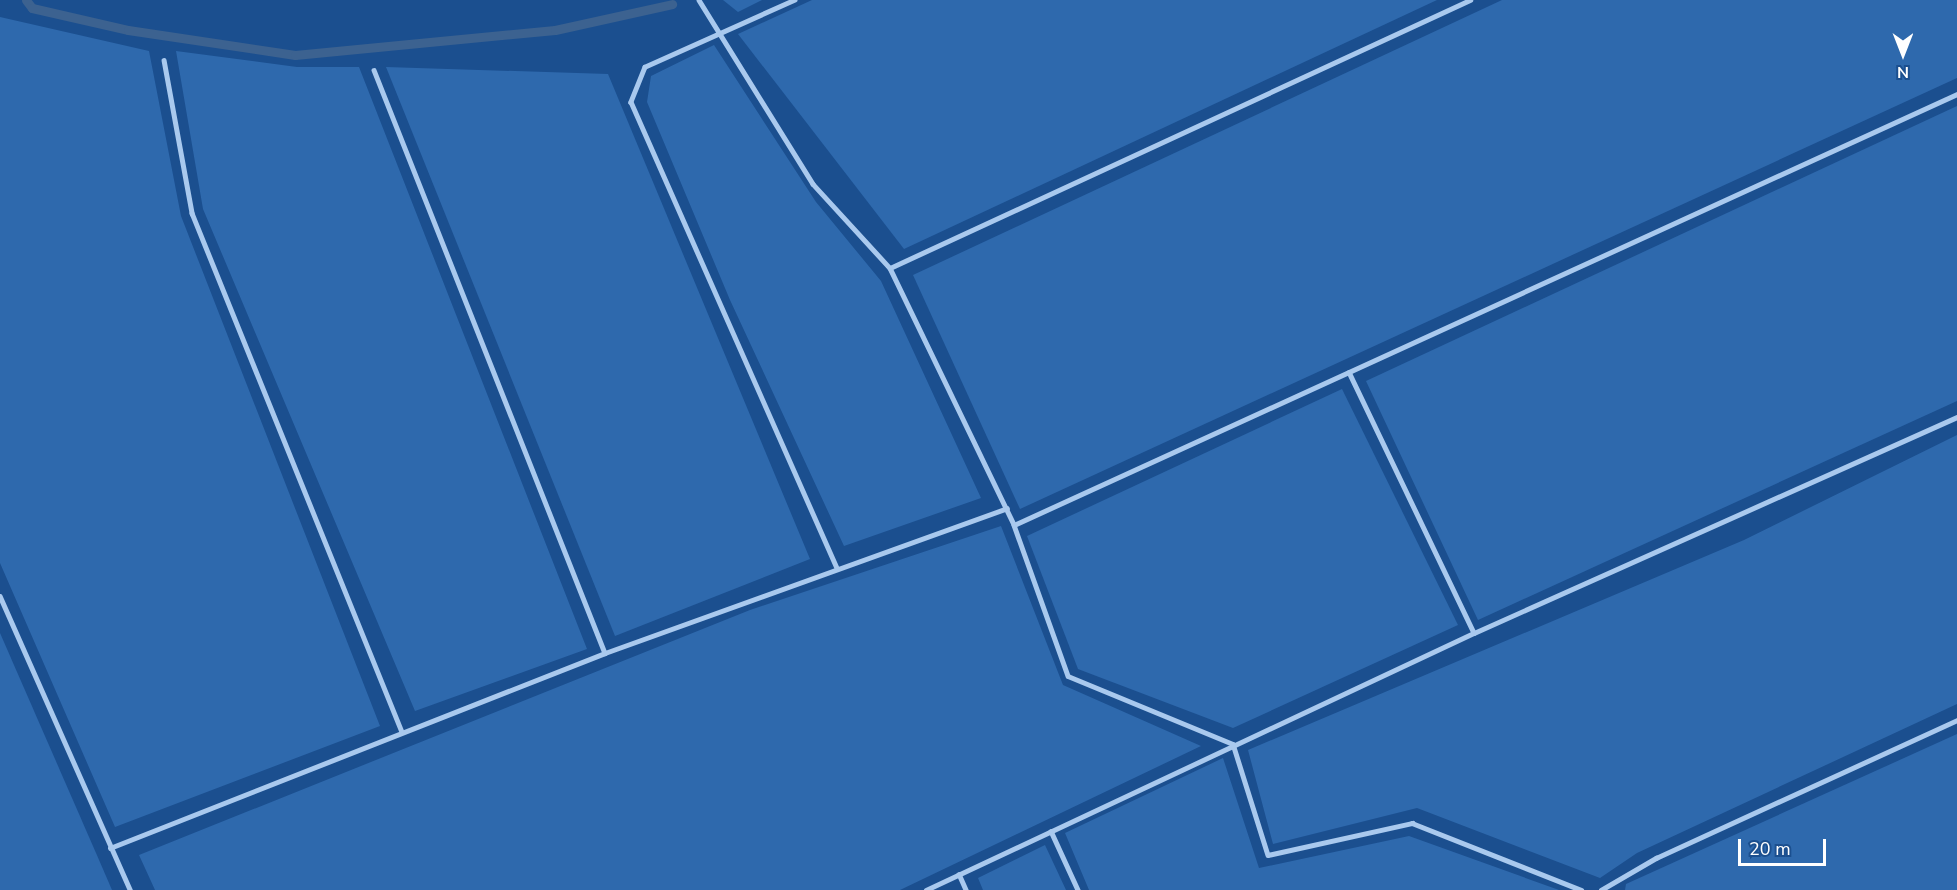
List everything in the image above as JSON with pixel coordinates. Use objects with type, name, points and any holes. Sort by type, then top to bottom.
[{"type":"lane","points":[[699,0],[813,184],[890,268],[1007,508],[1068,676],[1233,744]]},
{"type":"lane","points":[[795,0],[645,67],[631,102],[837,568]]},
{"type":"lane","points":[[890,268],[1470,0]]},
{"type":"lane","points":[[164,60],[192,213],[402,732]]},
{"type":"lane","points":[[374,70],[605,653]]},
{"type":"lane","points":[[1014,525],[1957,94]]},
{"type":"lane","points":[[1349,372],[1474,633]]},
{"type":"lane","points":[[926,890],[1233,744],[1474,633],[1957,417]]},
{"type":"lane","points":[[110,848],[605,653],[1007,508]]},
{"type":"lane","points":[[0,596],[130,890]]},
{"type":"lane","points":[[1601,890],[1656,858],[1957,720]]},
{"type":"lane","points":[[1233,744],[1268,855],[1412,823],[1581,890]]},
{"type":"lane","points":[[1051,831],[1078,890]]},
{"type":"lane","points":[[959,874],[966,890]]},
{"type":"shaded area","points":[[723,0],[762,0],[738,12]]},
{"type":"shaded area","points":[[812,0],[1437,0],[904,249],[738,34]]},
{"type":"shaded area","points":[[1502,0],[1957,0],[1957,78],[1020,509],[913,275]]},
{"type":"shaded area","points":[[0,17],[149,51],[181,216],[380,726],[115,827],[0,563]]},
{"type":"shaded area","points":[[714,45],[816,202],[881,281],[981,498],[844,546],[730,300],[647,102],[651,76]]},
{"type":"shaded area","points":[[176,51],[297,67],[359,67],[587,649],[415,711],[203,209]]},
{"type":"shaded area","points":[[386,67],[608,74],[810,559],[615,636]]},
{"type":"shaded area","points":[[1957,106],[1957,401],[1478,620],[1366,381]]},
{"type":"shaded area","points":[[1342,389],[1458,625],[1233,728],[1078,669],[1027,536]]},
{"type":"shaded area","points":[[1957,435],[1957,704],[1637,853],[1600,878],[1417,808],[1273,844],[1248,750],[1744,540]]},
{"type":"shaded area","points":[[1001,526],[1063,685],[1201,746],[900,890],[155,890],[139,855],[750,610]]},
{"type":"shaded area","points":[[0,633],[96,853],[112,890],[0,890]]},
{"type":"shaded area","points":[[1957,734],[1957,890],[1625,890],[1626,884]]},
{"type":"shaded area","points":[[1223,758],[1259,868],[1409,836],[1559,890],[1089,890],[1065,833]]},
{"type":"shaded area","points":[[1045,845],[1066,890],[983,890],[978,878]]},
{"type":"waterway","points":[[26,0],[32,8],[128,30],[295,55],[555,30],[672,4]]}]
